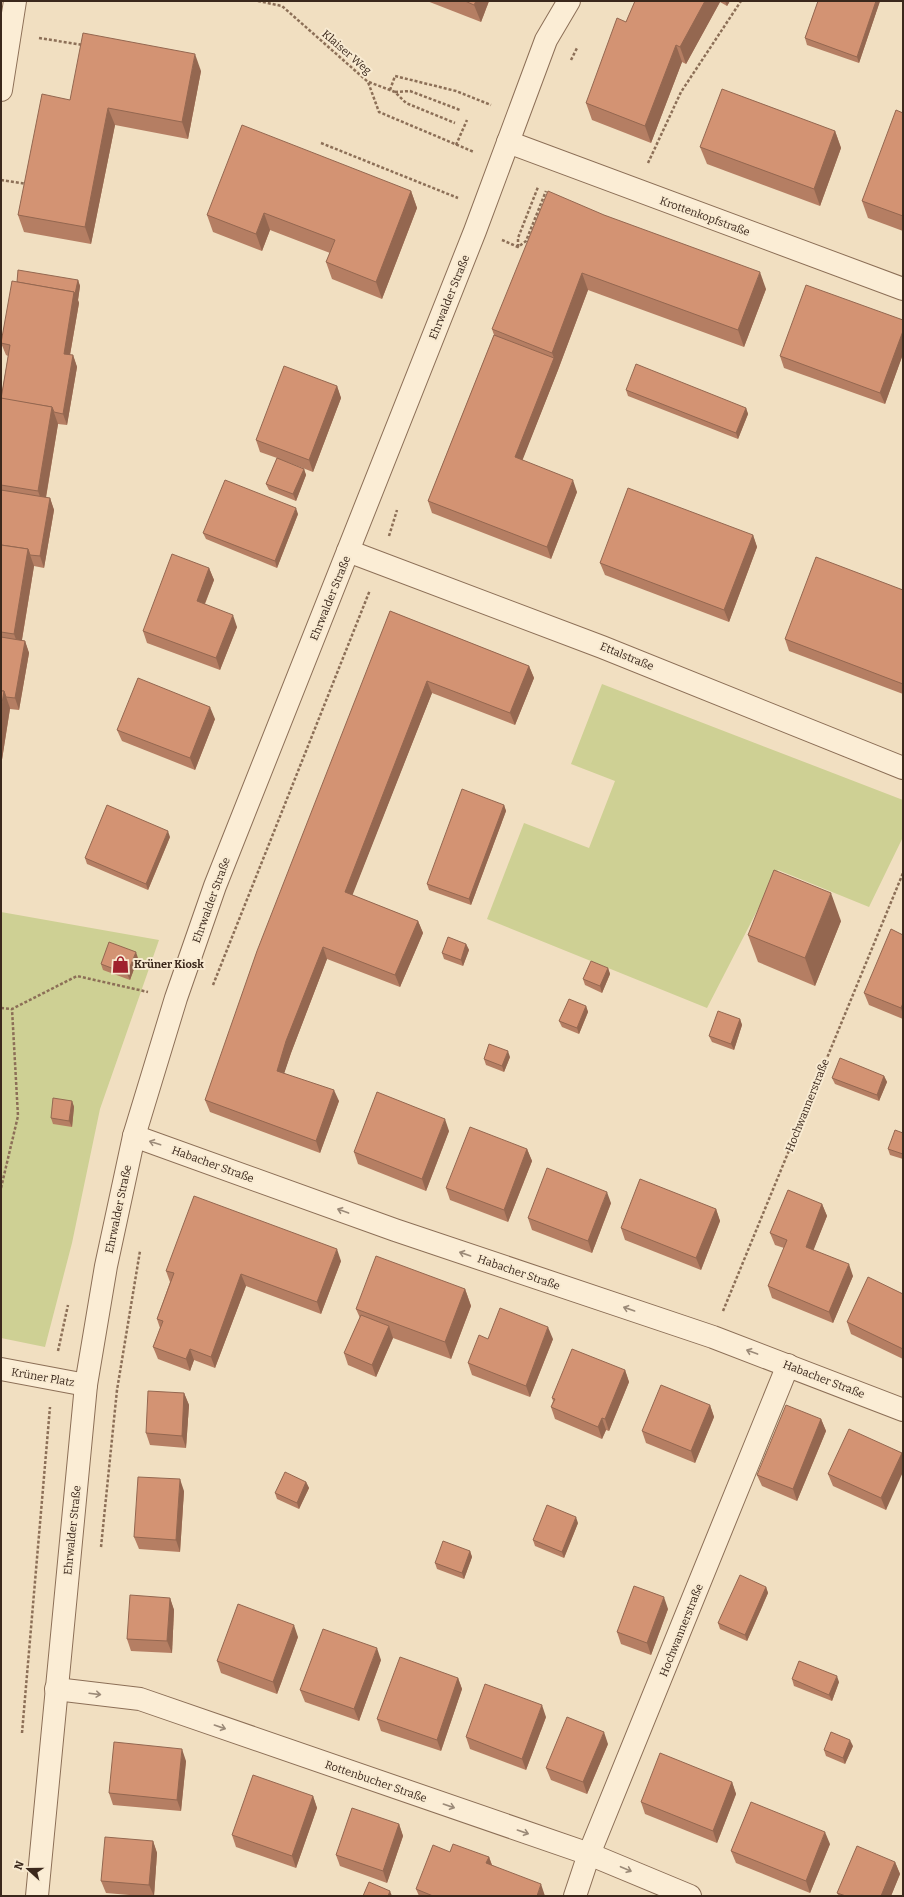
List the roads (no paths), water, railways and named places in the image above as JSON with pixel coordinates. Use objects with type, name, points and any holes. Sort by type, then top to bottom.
[{"type":"street","points":[[1,90],[15,1]]},
{"type":"street","name":"Ehrwalder Straße","points":[[37,1896],[86,1385],[106,1266],[134,1136],[176,998],[215,886],[484,208],[546,40],[569,1]]},
{"type":"street","name":"Krottenkopfstraße","points":[[504,152],[635,190],[903,289]]},
{"type":"street","name":"Ettalstraße","points":[[348,551],[602,647],[903,768]]},
{"type":"street","name":"Habacher Straße","points":[[134,1136],[395,1230],[713,1337],[903,1410]]},
{"type":"street","name":"Hochwannerstraße","points":[[574,1896],[788,1365]]},
{"type":"street","name":"Krüner Platz","points":[[1,1369],[86,1385]]},
{"type":"street","name":"Rottenbucher Straße","points":[[56,1689],[140,1699],[590,1854],[690,1896]]},
{"type":"place","name":"Krüner Kiosk","points":[[121,964]]}]
